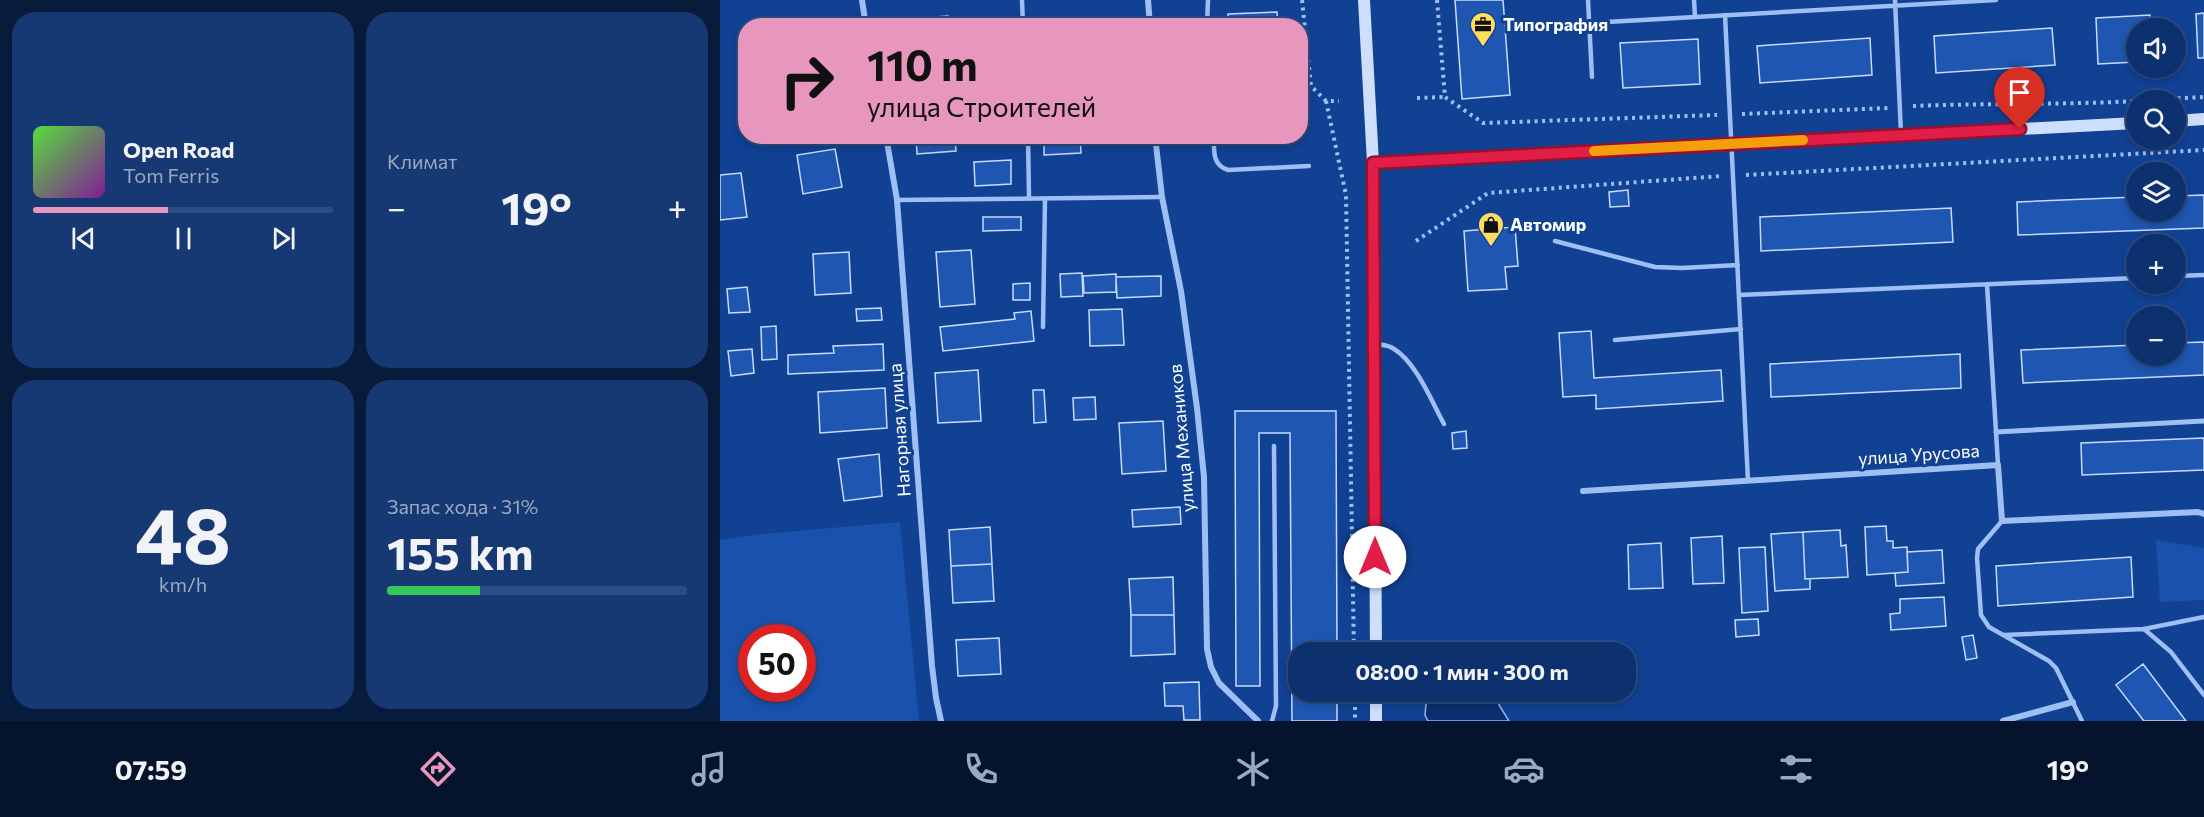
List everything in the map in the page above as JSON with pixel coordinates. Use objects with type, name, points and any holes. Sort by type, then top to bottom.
[{"type":"main road","points":[[1364,0],[1373,163],[1376,642]]},
{"type":"main road","points":[[2186,120],[2204,119]]},
{"type":"main road","points":[[1373,163],[2126,123]]},
{"type":"main road","points":[[1376,702],[1376,721]]},
{"type":"street","points":[[862,0],[865,18]]},
{"type":"street","points":[[1149,0],[1150,18]]},
{"type":"street","name":"Нагорная улица","points":[[887,144],[897,200],[933,666],[941,721]]},
{"type":"street","name":"улица Механиков","points":[[1156,144],[1162,196],[1181,291],[1204,477],[1206,649],[1219,683],[1258,721]]},
{"type":"street","points":[[1996,432],[2204,421]]},
{"type":"street","name":"улица Урусова","points":[[1583,491],[1998,465],[2002,521]]},
{"type":"street","points":[[2002,521],[2198,512],[2204,514]]},
{"type":"street","points":[[2003,721],[2073,702]]},
{"type":"lane","points":[[1022,0],[1023,18]]},
{"type":"lane","points":[[1207,18],[1208,0]]},
{"type":"lane","points":[[1588,0],[1592,77]]},
{"type":"lane","points":[[1694,0],[1695,17]]},
{"type":"lane","points":[[1589,23],[1895,3],[1996,0]]},
{"type":"lane","points":[[1895,3],[1901,134]]},
{"type":"lane","points":[[1725,15],[1748,481]]},
{"type":"lane","points":[[1028,144],[1029,198]]},
{"type":"lane","points":[[1214,144],[1215,158],[1218,164],[1228,170],[1309,166]]},
{"type":"lane","points":[[897,200],[1162,196]]},
{"type":"lane","points":[[1043,327],[1045,199]]},
{"type":"lane","points":[[1555,241],[1655,267],[1738,265]]},
{"type":"lane","points":[[2186,276],[2204,275]]},
{"type":"lane","points":[[1739,295],[2126,278]]},
{"type":"lane","points":[[1987,284],[1998,465]]},
{"type":"lane","points":[[1615,340],[1741,329]]},
{"type":"lane","points":[[1373,344],[1393,347],[1404,356],[1424,385],[1444,424]]},
{"type":"lane","points":[[1272,721],[1276,706],[1274,446]]},
{"type":"lane","points":[[2002,521],[1978,549],[1980,615],[1989,627],[2049,661],[2062,677],[2082,721]]},
{"type":"lane","points":[[2004,635],[2144,628],[2204,616]]},
{"type":"lane","points":[[2144,628],[2171,651],[2204,695]]},
{"type":"path","points":[[1302,0],[1304,18]]},
{"type":"path","points":[[1308,57],[1311,86],[1326,101],[1346,195],[1354,642]]},
{"type":"path","points":[[1417,98],[1445,97]]},
{"type":"path","points":[[2186,98],[2204,97]]},
{"type":"path","points":[[1326,101],[1339,101]]},
{"type":"path","points":[[1416,241],[1488,193],[1733,176],[2204,150]]},
{"type":"path","points":[[1355,702],[1355,721]]},
{"type":"shaded area","points":[[900,522],[919,721],[720,721],[720,540],[761,534]]},
{"type":"shaded area","points":[[2156,540],[2204,548],[2204,600],[2160,602]]},
{"type":"shaded area","points":[[1426,702],[1500,702],[1499,705],[1509,721],[1428,721],[1425,715]]},
{"type":"building","name":"Типография","points":[[1455,0],[1503,0],[1510,95],[1462,99]]},
{"type":"building","points":[[1277,12],[1277,18],[1228,18],[1228,14]]},
{"type":"building","points":[[2204,13],[2204,58],[2198,58],[2196,14]]},
{"type":"building","points":[[2150,15],[2150,18],[2126,18],[2126,63],[2098,64],[2096,18]]},
{"type":"building","points":[[948,16],[948,18],[922,18]]},
{"type":"building","points":[[2052,28],[2055,65],[1936,73],[1934,36]]},
{"type":"building","points":[[1870,38],[1872,75],[1760,83],[1757,46]]},
{"type":"building","points":[[1698,39],[1700,84],[1623,88],[1620,43]]},
{"type":"building","points":[[916,144],[956,144],[956,151],[917,154]]},
{"type":"building","points":[[1044,144],[1080,144],[1081,153],[1044,155]]},
{"type":"building","points":[[835,149],[842,187],[803,194],[797,155]]},
{"type":"building","points":[[1011,160],[1011,184],[975,186],[974,162]]},
{"type":"building","points":[[741,173],[747,217],[720,220],[720,175]]},
{"type":"building","points":[[1628,190],[1629,206],[1610,207],[1609,192]]},
{"type":"building","points":[[2204,195],[2204,228],[2018,235],[2017,202],[2126,197],[2126,222],[2186,222],[2186,196]]},
{"type":"building","points":[[1951,208],[1953,242],[1761,251],[1760,217]]},
{"type":"building","points":[[983,217],[1021,217],[1021,230],[983,231]]},
{"type":"building","name":"Автомир","points":[[1515,227],[1518,266],[1505,267],[1507,289],[1468,291],[1464,231]]},
{"type":"building","points":[[971,250],[975,304],[940,307],[936,252]]},
{"type":"building","points":[[849,252],[851,293],[815,295],[813,254]]},
{"type":"building","points":[[1082,273],[1083,296],[1061,297],[1060,274]]},
{"type":"building","points":[[1116,274],[1116,292],[1084,293],[1083,276]]},
{"type":"building","points":[[1161,276],[1161,296],[1117,298],[1116,277]]},
{"type":"building","points":[[1030,283],[1030,300],[1013,300],[1013,284]]},
{"type":"building","points":[[747,287],[750,312],[729,313],[727,289]]},
{"type":"building","points":[[881,308],[882,320],[857,321],[856,309]]},
{"type":"building","points":[[1122,309],[1124,345],[1090,346],[1089,310]]},
{"type":"building","points":[[1031,311],[1034,341],[943,351],[940,327],[1015,319],[1014,313]]},
{"type":"building","points":[[776,326],[777,359],[762,360],[761,327]]},
{"type":"building","points":[[1591,331],[1594,378],[1721,370],[1723,401],[1596,409],[1596,395],[1563,397],[1559,333]]},
{"type":"building","points":[[2204,342],[2204,375],[2023,383],[2021,350],[2126,345],[2126,366],[2186,366],[2186,343]]},
{"type":"building","points":[[883,344],[884,370],[788,374],[788,355],[834,353],[833,346]]},
{"type":"building","points":[[752,349],[754,373],[731,376],[728,351]]},
{"type":"building","points":[[1960,354],[1961,388],[1771,397],[1770,364]]},
{"type":"building","points":[[978,370],[981,421],[938,423],[935,373]]},
{"type":"building","points":[[885,388],[887,428],[820,433],[818,392]]},
{"type":"building","points":[[1033,390],[1044,390],[1046,422],[1034,423]]},
{"type":"building","points":[[1095,397],[1096,419],[1074,420],[1073,398]]},
{"type":"building","points":[[1235,411],[1336,411],[1337,642],[1291,642],[1290,433],[1259,433],[1260,686],[1236,686]]},
{"type":"building","points":[[1163,421],[1166,471],[1122,474],[1119,423]]},
{"type":"building","points":[[1466,431],[1467,448],[1453,449],[1452,433]]},
{"type":"building","points":[[2204,438],[2204,470],[2082,475],[2081,443]]},
{"type":"building","points":[[879,454],[882,496],[844,501],[838,459]]},
{"type":"building","points":[[1180,507],[1181,524],[1133,527],[1132,510]]},
{"type":"building","points":[[1886,526],[1887,541],[1893,541],[1893,548],[1907,547],[1908,572],[1867,575],[1865,527]]},
{"type":"building","points":[[990,527],[992,564],[951,566],[949,530]]},
{"type":"building","points":[[1840,530],[1841,546],[1846,545],[1848,577],[1805,579],[1803,532]]},
{"type":"building","points":[[1803,532],[1805,579],[1810,579],[1810,589],[1775,591],[1771,534]]},
{"type":"building","points":[[1722,536],[1724,583],[1693,584],[1691,538]]},
{"type":"building","points":[[1661,543],[1663,588],[1629,589],[1628,545]]},
{"type":"building","points":[[1765,547],[1768,611],[1742,613],[1739,548]]},
{"type":"building","points":[[1942,550],[1944,583],[1896,586],[1895,573],[1908,572],[1907,552]]},
{"type":"building","points":[[2131,557],[2133,597],[1998,606],[1996,566]]},
{"type":"building","points":[[992,564],[994,601],[953,603],[951,566]]},
{"type":"building","points":[[1173,577],[1174,615],[1131,615],[1129,579]]},
{"type":"building","points":[[1944,597],[1946,626],[1891,630],[1890,614],[1900,613],[1900,599]]},
{"type":"building","points":[[1131,615],[1174,615],[1175,654],[1131,656]]},
{"type":"building","points":[[1758,619],[1759,635],[1736,637],[1735,620]]},
{"type":"building","points":[[1973,635],[1977,658],[1966,660],[1962,637]]},
{"type":"building","points":[[999,638],[1001,674],[958,676],[956,640]]},
{"type":"building","points":[[2143,664],[2186,721],[2144,721],[2116,685]]},
{"type":"building","points":[[1199,682],[1200,720],[1184,720],[1183,706],[1165,706],[1164,683]]},
{"type":"building","points":[[1292,702],[1337,702],[1337,721],[1292,721]]},
{"type":"slow traffic","points":[[1594,151],[1803,140]]},
{"type":"place","name":"Типография","points":[[1483,48]]},
{"type":"place","name":"Автомир","points":[[1491,248]]},
{"type":"route","points":[[1375,557],[1373,163],[2020,129]]}]
